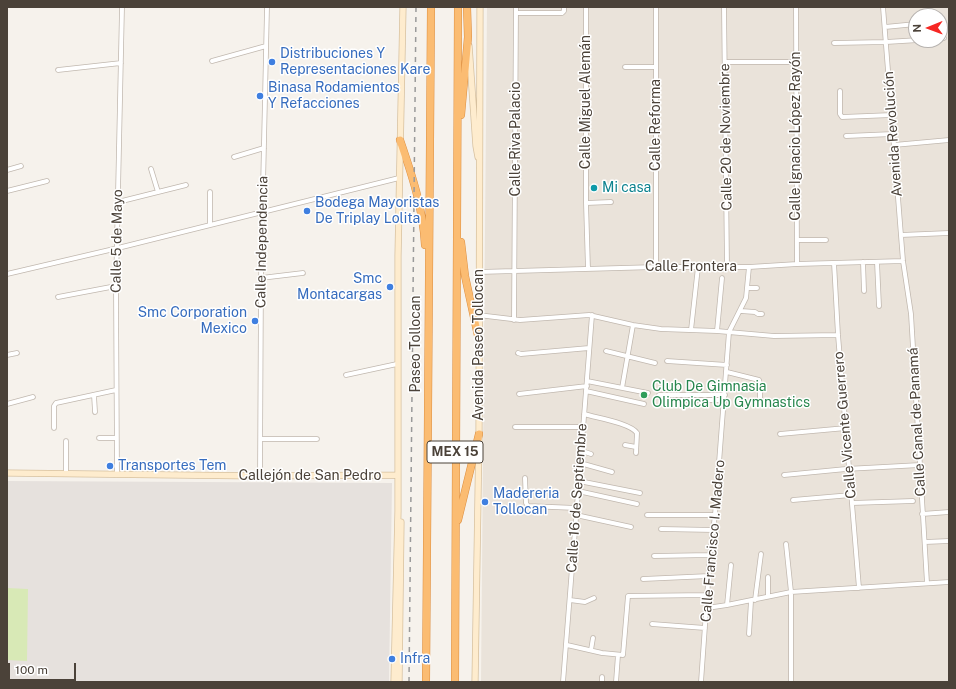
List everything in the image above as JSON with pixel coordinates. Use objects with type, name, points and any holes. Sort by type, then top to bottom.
[{"type":"highway","name":"Paseo Tollocan","points":[[426,682],[431,7]]},
{"type":"highway","name":"MEX 15","points":[[455,682],[458,7]]},
{"type":"highway","points":[[457,139],[463,104],[468,37],[468,7]]},
{"type":"highway","points":[[400,140],[414,182],[422,216],[426,296],[429,315]]},
{"type":"highway","points":[[457,222],[465,276],[478,336]]},
{"type":"highway","points":[[455,532],[479,434]]},
{"type":"main road","points":[[394,682],[399,178],[403,7]]},
{"type":"main road","name":"Avenida Paseo Tollocan","points":[[475,682],[479,434],[478,316],[480,7]]},
{"type":"main road","points":[[468,37],[471,57],[476,146],[480,164]]},
{"type":"main road","name":"Callejón de San Pedro","points":[[7,473],[260,476],[397,475]]},
{"type":"main road","points":[[397,485],[400,500],[401,545],[398,682]]},
{"type":"street","name":"Calle 5 de Mayo","points":[[117,474],[116,286],[122,7]]},
{"type":"street","name":"Calle Independencia","points":[[260,476],[261,278],[267,7]]},
{"type":"street","name":"Calle Riva Palacio","points":[[514,320],[516,7]]},
{"type":"street","points":[[516,13],[562,13],[564,11],[564,7]]},
{"type":"street","name":"Calle Miguel Alemán","points":[[586,7],[586,203],[588,269]]},
{"type":"street","name":"Calle Reforma","points":[[656,7],[656,267]]},
{"type":"street","name":"Calle 20 de Noviembre","points":[[724,7],[727,267]]},
{"type":"street","name":"Calle Ignacio López Rayón","points":[[796,7],[795,62],[797,264]]},
{"type":"street","name":"Avenida Revolución","points":[[883,7],[903,261]]},
{"type":"street","points":[[884,27],[908,25]]},
{"type":"street","points":[[834,43],[908,41]]},
{"type":"street","points":[[212,61],[266,46]]},
{"type":"street","points":[[724,62],[795,62]]},
{"type":"street","points":[[58,70],[121,63]]},
{"type":"street","points":[[625,67],[656,67]]},
{"type":"street","points":[[840,91],[840,114],[842,117],[892,115]]},
{"type":"street","points":[[846,136],[893,134]]},
{"type":"street","points":[[894,145],[949,140]]},
{"type":"street","points":[[234,157],[264,148]]},
{"type":"street","points":[[7,170],[21,166]]},
{"type":"street","points":[[151,169],[158,192]]},
{"type":"street","points":[[7,274],[399,178]]},
{"type":"street","points":[[7,191],[47,182]]},
{"type":"street","points":[[118,202],[186,185]]},
{"type":"street","points":[[210,192],[210,225]]},
{"type":"street","points":[[586,203],[611,202]]},
{"type":"street","points":[[901,235],[949,233]]},
{"type":"street","points":[[797,240],[826,240]]},
{"type":"street","name":"Calle Frontera","points":[[479,272],[656,267],[749,267],[903,261]]},
{"type":"street","name":"Calle Canal de Panamá","points":[[903,261],[910,314],[926,583]]},
{"type":"street","points":[[863,262],[864,291]]},
{"type":"street","points":[[877,262],[879,306]]},
{"type":"street","name":"Calle Vicente Guerrero","points":[[834,263],[838,335],[859,588]]},
{"type":"street","points":[[691,330],[698,267]]},
{"type":"street","name":"Calle Francisco I. Madero","points":[[702,682],[710,555],[714,530],[729,332],[741,311],[746,298],[749,267]]},
{"type":"street","points":[[261,278],[304,273]]},
{"type":"street","points":[[717,331],[722,278]]},
{"type":"street","points":[[58,297],[116,286]]},
{"type":"street","points":[[748,288],[757,288]]},
{"type":"street","points":[[741,311],[762,314]]},
{"type":"street","points":[[478,316],[514,320],[536,320],[580,314],[592,315],[633,325],[660,329],[717,331],[774,336],[838,335]]},
{"type":"street","name":"Calle 16 de Septiembre","points":[[563,682],[592,315]]},
{"type":"street","points":[[622,388],[633,325]]},
{"type":"street","points":[[518,353],[521,354],[589,348]]},
{"type":"street","points":[[606,351],[655,363]]},
{"type":"street","points":[[7,355],[17,353]]},
{"type":"street","points":[[667,361],[727,365]]},
{"type":"street","points":[[346,375],[397,364]]},
{"type":"street","points":[[727,372],[759,380],[760,405]]},
{"type":"street","points":[[587,381],[648,393]]},
{"type":"street","points":[[519,394],[586,389],[644,404]]},
{"type":"street","points":[[54,428],[55,404],[116,390]]},
{"type":"street","points":[[94,395],[94,412]]},
{"type":"street","points":[[659,395],[725,398]]},
{"type":"street","points":[[7,404],[33,397]]},
{"type":"street","points":[[584,414],[634,429],[637,433],[636,453]]},
{"type":"street","points":[[514,427],[583,427]]},
{"type":"street","points":[[780,434],[846,428]]},
{"type":"street","points":[[99,438],[116,438]]},
{"type":"street","points":[[261,439],[317,439]]},
{"type":"street","points":[[66,441],[66,473]]},
{"type":"street","points":[[625,445],[636,447]]},
{"type":"street","points":[[582,451],[591,454]]},
{"type":"street","points":[[580,462],[612,472]]},
{"type":"street","points":[[784,475],[849,469],[920,465]]},
{"type":"street","points":[[525,478],[526,503],[528,506],[576,508]]},
{"type":"street","points":[[579,481],[640,493]]},
{"type":"street","points":[[578,490],[637,504]]},
{"type":"street","points":[[793,500],[851,495]]},
{"type":"street","points":[[852,503],[913,500]]},
{"type":"street","points":[[922,514],[949,512]]},
{"type":"street","points":[[576,515],[631,527]]},
{"type":"street","points":[[647,515],[715,515]]},
{"type":"street","points":[[661,529],[714,530]]},
{"type":"street","points":[[924,542],[949,541]]},
{"type":"street","points":[[786,544],[791,592],[791,682]]},
{"type":"street","points":[[749,634],[761,554]]},
{"type":"street","points":[[654,556],[710,555]]},
{"type":"street","points":[[727,605],[731,565]]},
{"type":"street","points":[[643,579],[709,576]]},
{"type":"street","points":[[768,577],[768,596]]},
{"type":"street","points":[[707,608],[791,592],[949,582]]},
{"type":"street","points":[[566,645],[618,655],[624,654],[628,596],[708,596]]},
{"type":"street","points":[[570,600],[584,602],[594,598]]},
{"type":"street","points":[[652,624],[705,628]]},
{"type":"street","points":[[591,650],[593,638]]},
{"type":"street","points":[[616,682],[618,655]]},
{"type":"street","points":[[602,677],[602,682]]},
{"type":"shaded area","points":[[487,7],[949,7],[949,682],[481,682]]},
{"type":"shaded area","points":[[7,481],[392,483],[389,682],[7,682]]},
{"type":"green space","points":[[7,588],[28,589],[27,661],[7,660]]},
{"type":"railway","points":[[409,682],[416,7]]},
{"type":"place","name":"Distribuciones Y Representaciones Kare","points":[[272,62]]},
{"type":"place","name":"Binasa Rodamientos Y Refacciones","points":[[260,96]]},
{"type":"place","name":"Mi casa","points":[[594,188]]},
{"type":"place","name":"Bodega Mayoristas De Triplay Lolita","points":[[307,211]]},
{"type":"place","name":"Smc Montacargas","points":[[390,287]]},
{"type":"place","name":"Smc Corporation Mexico","points":[[255,321]]},
{"type":"place","name":"Club De Gimnasia Olimpica Up Gymnastics","points":[[644,395]]},
{"type":"place","name":"Transportes Tem","points":[[110,466]]},
{"type":"place","name":"Madereria Tollocan","points":[[485,502]]},
{"type":"place","name":"Infra","points":[[392,659]]}]
